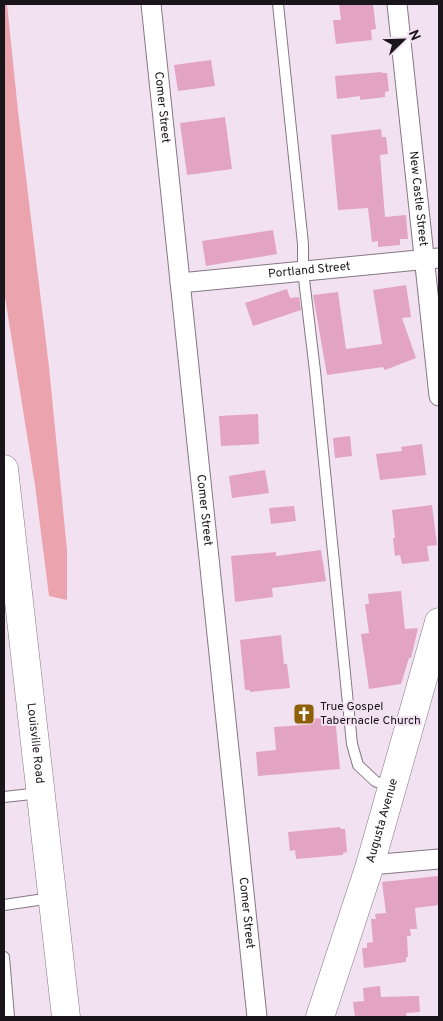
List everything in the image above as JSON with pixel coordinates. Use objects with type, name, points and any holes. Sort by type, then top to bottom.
[{"type":"main road","name":"Louisville Road","points":[[4,469],[66,1017]]},
{"type":"main road","name":"Augusta Avenue","points":[[320,1017],[370,866],[438,632]]},
{"type":"street","name":"Comer Street","points":[[151,4],[258,1017]]},
{"type":"street","name":"New Castle Street","points":[[397,4],[432,259],[439,396]]},
{"type":"street","name":"Portland Street","points":[[180,284],[432,259]]},
{"type":"street","points":[[370,866],[439,859]]},
{"type":"lane","points":[[278,4],[303,244],[303,271],[315,371],[352,744],[358,765],[376,781],[392,789]]},
{"type":"lane","points":[[4,797],[41,793]]},
{"type":"lane","points":[[4,905],[52,898]]},
{"type":"lane","points":[[4,957],[9,1017]]},
{"type":"shaded area","points":[[4,4],[7,4],[49,367],[67,550],[67,600],[49,596],[35,485],[4,291]]},
{"type":"building","points":[[339,4],[373,4],[376,29],[371,30],[372,40],[336,44],[333,20],[341,20]]},
{"type":"building","points":[[211,60],[215,86],[178,91],[174,65]]},
{"type":"building","points":[[387,73],[389,91],[385,92],[385,97],[360,100],[360,96],[337,99],[335,76]]},
{"type":"building","points":[[225,117],[232,169],[187,175],[180,123]]},
{"type":"building","points":[[381,129],[382,137],[386,137],[388,154],[380,155],[385,217],[406,215],[408,239],[400,239],[400,245],[378,247],[378,241],[372,242],[368,208],[338,210],[331,135]]},
{"type":"building","points":[[273,230],[277,254],[206,266],[202,241]]},
{"type":"building","points":[[406,285],[411,317],[402,318],[416,358],[385,370],[383,367],[327,375],[313,295],[338,292],[346,349],[382,344],[373,290]]},
{"type":"building","points":[[287,289],[290,298],[299,297],[301,310],[253,326],[245,303]]},
{"type":"building","points":[[258,414],[259,444],[221,446],[219,416]]},
{"type":"building","points":[[350,436],[352,456],[335,458],[333,438]]},
{"type":"building","points":[[422,444],[426,475],[380,480],[376,454],[402,451],[401,447]]},
{"type":"building","points":[[265,470],[269,493],[232,498],[229,476]]},
{"type":"building","points":[[432,505],[437,545],[427,546],[429,561],[402,564],[400,555],[395,556],[392,510]]},
{"type":"building","points":[[294,506],[296,521],[271,524],[269,508]]},
{"type":"building","points":[[321,550],[326,581],[272,588],[273,597],[235,602],[231,556],[276,552],[276,556]]},
{"type":"building","points":[[401,591],[405,629],[418,628],[411,658],[409,658],[401,684],[369,689],[361,634],[369,633],[365,604],[369,604],[368,594]]},
{"type":"building","points":[[281,635],[284,664],[287,664],[290,688],[250,692],[250,690],[245,690],[240,640]]},
{"type":"building","points":[[335,716],[340,769],[258,776],[256,752],[276,750],[274,727],[304,725],[303,720]]},
{"type":"building","points":[[340,827],[345,829],[347,852],[343,853],[343,855],[296,859],[295,850],[290,851],[288,832]]},
{"type":"building","points":[[438,876],[439,905],[415,908],[417,929],[410,929],[411,936],[407,936],[408,957],[406,957],[406,962],[364,968],[362,948],[367,948],[367,943],[373,942],[371,919],[376,919],[375,914],[386,913],[382,882]]},
{"type":"building","points":[[380,986],[381,997],[419,996],[420,1012],[406,1013],[407,1017],[355,1017],[353,1002],[364,1001],[363,988]]},
{"type":"place","name":"True Gospel Tabernacle Church","points":[[304,714]]}]
